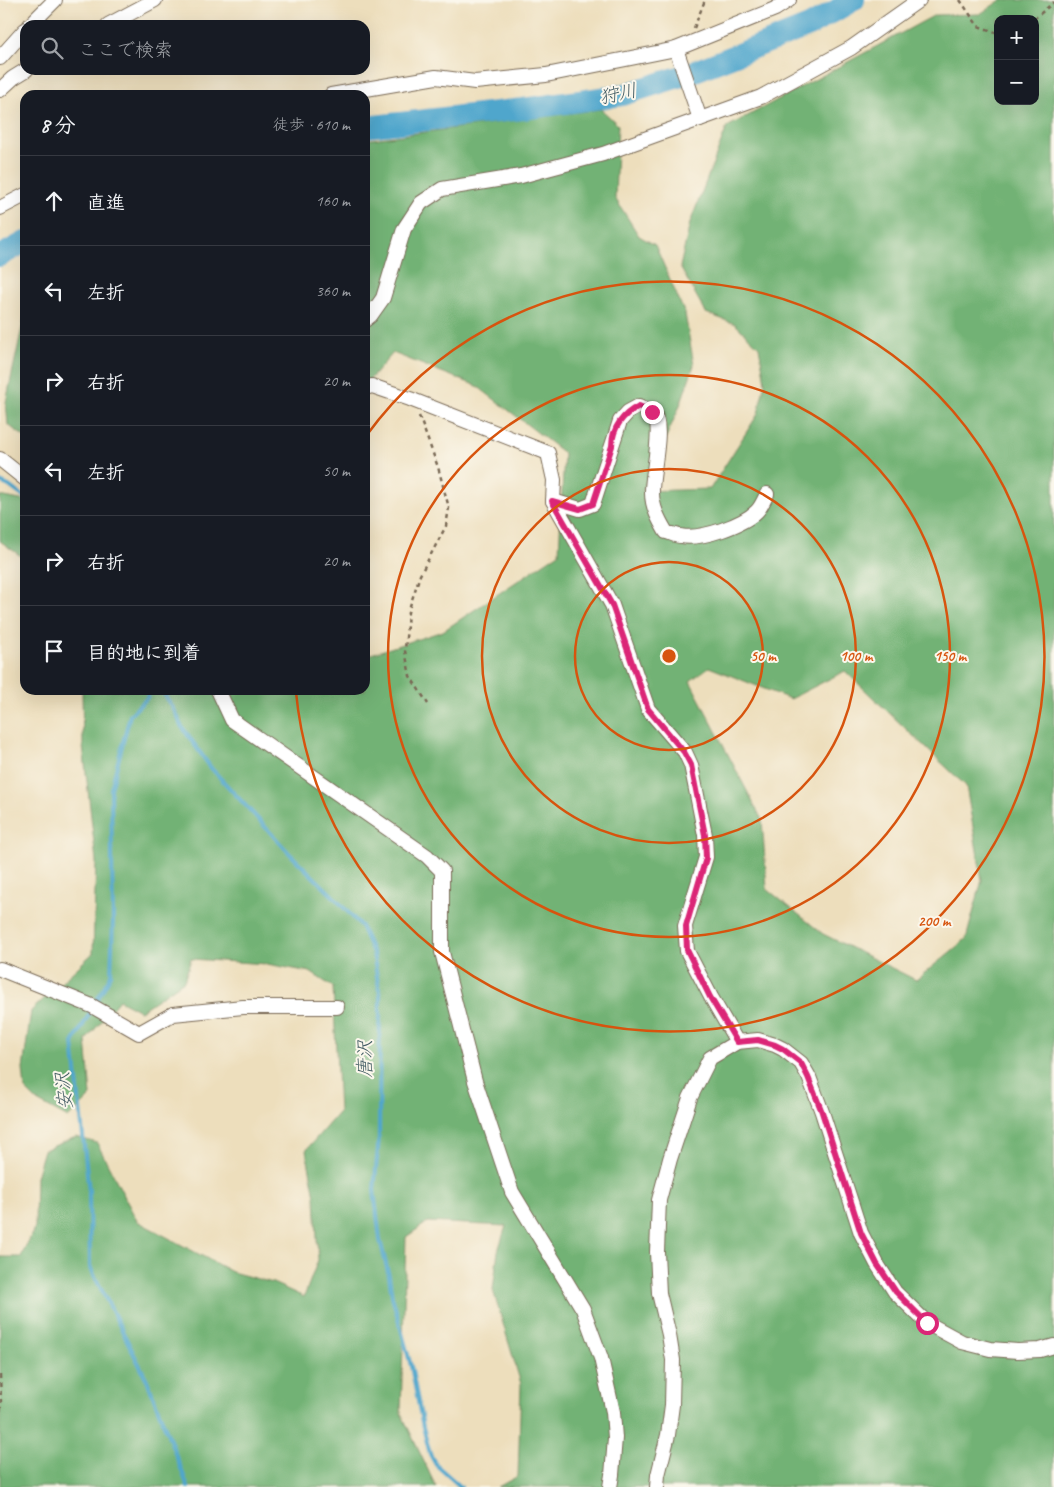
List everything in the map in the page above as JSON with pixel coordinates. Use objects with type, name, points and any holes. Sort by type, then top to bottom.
[{"type":"street","points":[[35,20],[55,0]]},
{"type":"street","points":[[117,20],[155,0]]},
{"type":"street","points":[[359,90],[436,76],[475,82],[546,75],[681,47],[775,9],[789,0]]},
{"type":"street","points":[[370,315],[382,298],[404,229],[421,203],[442,189],[520,176],[603,154],[761,97],[851,48],[919,0]]},
{"type":"street","points":[[0,58],[20,36]]},
{"type":"street","points":[[681,47],[700,119]]},
{"type":"street","points":[[0,90],[20,74]]},
{"type":"street","points":[[0,208],[20,198]]},
{"type":"street","points":[[370,387],[410,398],[548,452],[554,480],[552,501],[612,605],[648,709],[684,752],[691,765],[705,835],[706,858],[686,926],[687,950],[710,997],[737,1042]]},
{"type":"street","points":[[552,501],[580,509],[593,504],[612,446],[612,440],[620,421],[628,412],[639,406],[652,412],[656,418],[658,435],[652,473],[651,495],[657,516],[666,532],[682,537],[702,536],[724,529],[747,519],[759,510],[767,494]]},
{"type":"street","points":[[0,459],[20,475]]},
{"type":"street","points":[[220,695],[232,720],[427,856],[442,871],[442,952],[478,1090],[512,1192],[583,1309],[601,1358],[613,1412],[614,1438],[610,1487]]},
{"type":"street","points":[[0,969],[92,1006],[139,1033],[173,1014],[243,1007],[337,1007]]},
{"type":"street","points":[[657,1487],[670,1420],[673,1360],[660,1293],[657,1252],[659,1200],[690,1098],[710,1058],[737,1042],[758,1040],[775,1045],[801,1063],[822,1112],[861,1233],[877,1264],[896,1292],[927,1323],[962,1342],[990,1349],[1025,1351],[1040,1350],[1054,1346]]},
{"type":"path","points":[[681,47],[705,0]]},
{"type":"path","points":[[960,0],[978,26],[994,31]]},
{"type":"path","points":[[1039,15],[1054,2]]},
{"type":"path","points":[[410,398],[438,467],[448,508],[446,526],[420,575],[408,612],[405,651],[410,676],[428,704]]},
{"type":"path","points":[[0,1375],[0,1415]]},
{"type":"green space","points":[[1001,0],[1054,0],[1054,1487],[498,1487],[518,1476],[521,1384],[493,1290],[498,1251],[506,1226],[428,1222],[406,1237],[401,1413],[436,1487],[0,1487],[0,1257],[21,1257],[35,1227],[36,1177],[44,1150],[76,1137],[97,1143],[137,1221],[232,1272],[273,1283],[304,1297],[318,1260],[315,1196],[306,1150],[339,1112],[333,987],[310,972],[267,964],[191,959],[184,981],[140,1011],[119,1000],[86,1040],[91,1096],[68,1118],[37,1101],[25,1089],[23,1069],[31,1011],[93,953],[96,861],[83,746],[82,695],[370,695],[370,654],[443,631],[559,553],[564,453],[477,386],[393,353],[370,379],[370,139],[601,109],[618,125],[615,198],[639,236],[655,245],[685,314],[694,365],[679,408],[642,491],[710,489],[758,414],[765,382],[759,347],[735,324],[706,313],[680,267],[690,223],[727,127],[935,15],[980,14]],"holes":[[[709,667],[790,699],[845,671],[966,786],[982,880],[966,939],[916,980],[823,934],[767,889],[762,820],[690,681]]]},
{"type":"green space","points":[[20,337],[20,433],[8,425],[6,402]]},
{"type":"green space","points":[[0,496],[20,500],[20,555],[0,541]]},
{"type":"waterway","name":"狩川","points":[[370,126],[523,109],[622,95],[685,75],[809,26],[854,0]]},
{"type":"waterway","name":"狩川","points":[[0,256],[20,245]]},
{"type":"waterway","name":"唐沢","points":[[0,482],[20,494]]},
{"type":"waterway","name":"安沢","points":[[148,695],[130,715],[111,789],[113,921],[111,975],[73,1043],[89,1192],[90,1267],[147,1380],[188,1487]]},
{"type":"waterway","name":"唐沢","points":[[165,695],[180,724],[211,768],[291,855],[361,926],[373,953],[380,994],[379,1137],[374,1190],[380,1240],[392,1296],[411,1366],[430,1454],[436,1465],[461,1487]]},
{"type":"route","points":[[652,412],[639,406],[628,412],[620,421],[612,440],[612,446],[593,504],[580,509],[552,501],[612,605],[648,709],[684,752],[691,765],[705,835],[706,858],[686,926],[687,950],[710,997],[737,1042],[758,1040],[775,1045],[801,1063],[822,1112],[861,1233],[877,1264],[896,1292],[927,1323]]}]
